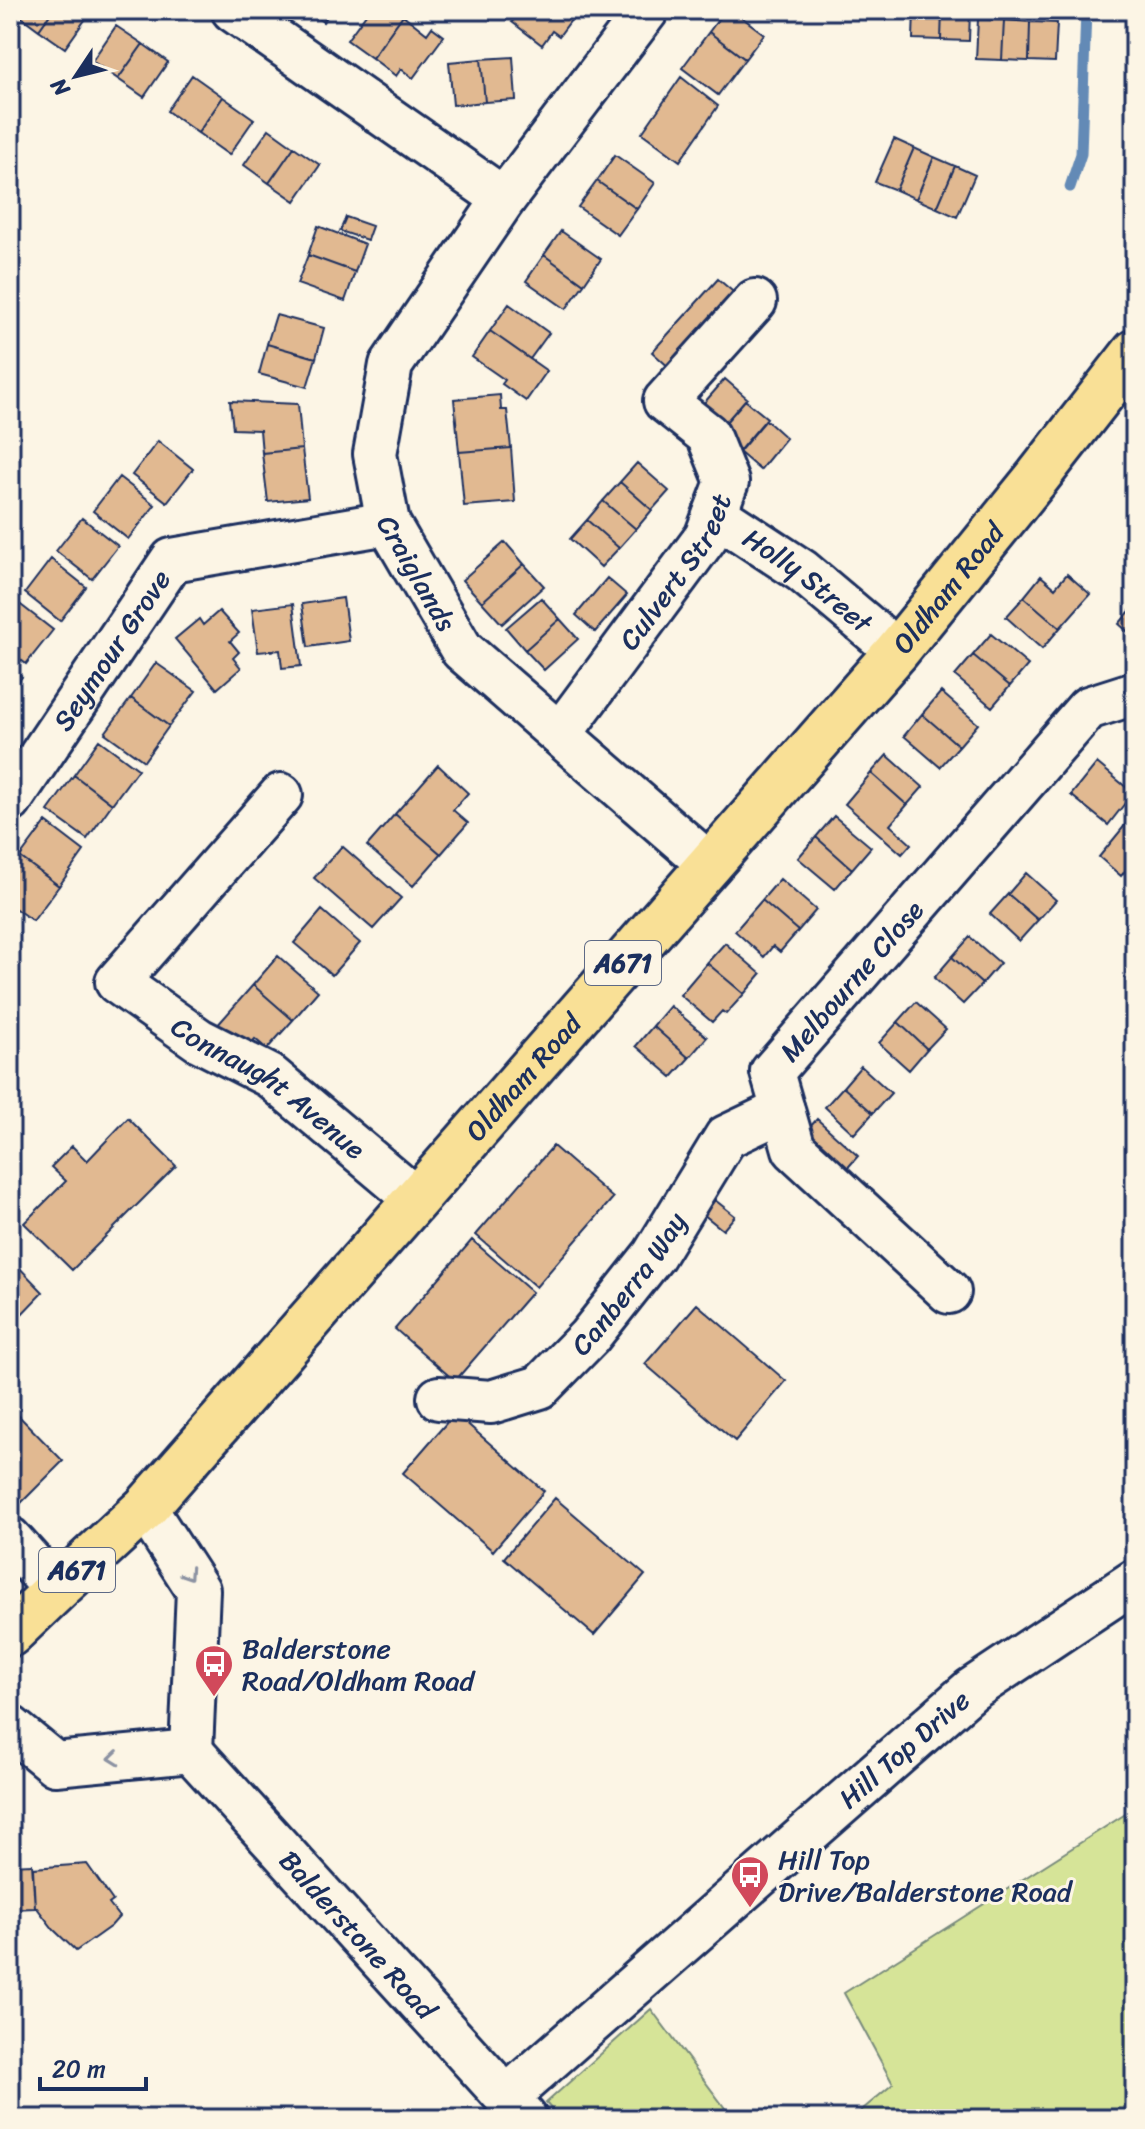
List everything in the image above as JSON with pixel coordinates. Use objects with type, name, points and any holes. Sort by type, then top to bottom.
[{"type":"main road","name":"Oldham Road","points":[[10,1634],[145,1508],[897,651],[1129,373]]},
{"type":"street","points":[[233,10],[504,199]]},
{"type":"street","name":"Craiglands","points":[[647,10],[504,199],[391,365],[375,454],[388,523],[462,650],[710,865]]},
{"type":"street","name":"Culvert Street","points":[[560,734],[706,537],[727,482],[708,435],[665,401],[755,301]]},
{"type":"street","name":"Holly Street","points":[[715,514],[802,571],[897,651]]},
{"type":"street","name":"Seymour Grove","points":[[10,801],[172,560],[388,523]]},
{"type":"street","name":"Melbourne Close","points":[[949,1292],[794,1149],[772,1072],[1088,708],[1135,693]]},
{"type":"street","name":"Connaught Avenue","points":[[281,795],[117,982],[199,1040],[270,1076],[416,1199]]},
{"type":"street","name":"Canberra Way","points":[[439,1398],[491,1402],[540,1387],[589,1337],[654,1255],[726,1137],[783,1110]]},
{"type":"street","points":[[10,1727],[55,1764],[191,1751],[198,1590],[145,1508]]},
{"type":"street","points":[[10,1539],[56,1590]]},
{"type":"street","name":"Hill Top Drive","points":[[517,2108],[971,1690],[1135,1581]]},
{"type":"street","name":"Balderstone Road","points":[[191,1751],[517,2108]]},
{"type":"green space","points":[[1135,1808],[1135,2119],[851,2119],[893,2084],[844,1993]]},
{"type":"green space","points":[[651,2009],[733,2119],[560,2119],[546,2103]]},
{"type":"building","points":[[12,10],[53,10],[39,30]]},
{"type":"building","points":[[53,10],[92,10],[65,48],[39,30]]},
{"type":"building","points":[[307,10],[332,10],[323,22]]},
{"type":"building","points":[[369,10],[395,10],[403,15],[372,58],[347,40]]},
{"type":"building","points":[[521,10],[577,12],[559,36],[552,31],[542,45],[512,22]]},
{"type":"building","points":[[725,10],[732,10],[764,34],[745,59],[709,32]]},
{"type":"building","points":[[914,10],[942,10],[941,40],[913,39]]},
{"type":"building","points":[[942,10],[970,10],[969,41],[941,40]]},
{"type":"building","points":[[403,15],[427,34],[432,27],[444,36],[413,78],[401,69],[396,76],[372,58]]},
{"type":"building","points":[[978,19],[1004,20],[1002,60],[976,59]]},
{"type":"building","points":[[1004,20],[1030,22],[1029,61],[1002,60]]},
{"type":"building","points":[[1030,22],[1057,23],[1055,62],[1029,61]]},
{"type":"building","points":[[116,26],[143,44],[118,79],[92,61]]},
{"type":"building","points":[[709,32],[745,59],[718,95],[682,68]]},
{"type":"building","points":[[143,44],[168,62],[144,97],[118,79]]},
{"type":"building","points":[[513,57],[516,100],[485,102],[481,59]]},
{"type":"building","points":[[481,59],[485,102],[453,105],[449,62]]},
{"type":"building","points":[[192,75],[223,97],[198,133],[167,111]]},
{"type":"building","points":[[681,77],[718,106],[680,161],[642,133]]},
{"type":"building","points":[[223,97],[254,119],[229,155],[198,133]]},
{"type":"building","points":[[269,129],[294,147],[269,183],[244,165]]},
{"type":"building","points":[[894,139],[914,148],[896,190],[875,182]]},
{"type":"building","points":[[294,147],[320,165],[295,201],[269,183]]},
{"type":"building","points":[[914,148],[934,157],[916,199],[896,190]]},
{"type":"building","points":[[615,155],[655,183],[637,209],[597,181]]},
{"type":"building","points":[[934,157],[955,166],[937,208],[916,199]]},
{"type":"building","points":[[955,166],[975,175],[957,217],[937,208]]},
{"type":"building","points":[[597,181],[637,209],[618,235],[578,207]]},
{"type":"building","points":[[346,217],[372,226],[367,240],[340,231]]},
{"type":"building","points":[[318,226],[365,244],[355,272],[308,255]]},
{"type":"building","points":[[561,231],[601,259],[584,284],[544,255]]},
{"type":"building","points":[[308,255],[355,272],[345,301],[297,284]]},
{"type":"building","points":[[544,255],[584,284],[566,309],[526,281]]},
{"type":"building","points":[[718,279],[738,296],[671,369],[652,352]]},
{"type":"building","points":[[509,304],[549,333],[530,359],[490,331]]},
{"type":"building","points":[[276,315],[324,328],[316,358],[267,344]]},
{"type":"building","points":[[490,331],[547,371],[526,401],[502,384],[505,380],[472,357]]},
{"type":"building","points":[[267,344],[316,358],[307,387],[259,374]]},
{"type":"building","points":[[725,379],[747,398],[719,430],[697,411]]},
{"type":"building","points":[[500,395],[501,410],[507,410],[511,448],[459,452],[454,399]]},
{"type":"building","points":[[745,400],[767,418],[740,450],[718,431]]},
{"type":"building","points":[[230,401],[298,404],[302,449],[262,453],[260,430],[233,429]]},
{"type":"building","points":[[766,420],[786,438],[760,470],[739,452]]},
{"type":"building","points":[[158,441],[193,469],[167,502],[132,475]]},
{"type":"building","points":[[511,448],[515,502],[464,506],[459,452]]},
{"type":"building","points":[[302,449],[308,498],[268,502],[262,453]]},
{"type":"building","points":[[637,463],[669,491],[652,510],[620,482]]},
{"type":"building","points":[[119,477],[155,505],[128,539],[93,511]]},
{"type":"building","points":[[620,482],[652,510],[636,529],[603,501]]},
{"type":"building","points":[[603,501],[636,529],[619,548],[587,520]]},
{"type":"building","points":[[82,518],[118,546],[92,579],[56,551]]},
{"type":"building","points":[[587,520],[619,548],[601,567],[570,539]]},
{"type":"building","points":[[505,542],[524,564],[482,602],[462,580]]},
{"type":"building","points":[[51,559],[86,587],[60,621],[25,593]]},
{"type":"building","points":[[524,564],[544,586],[502,624],[482,602]]},
{"type":"building","points":[[1067,574],[1090,594],[1060,628],[1024,597],[1041,576],[1055,588]]},
{"type":"building","points":[[607,578],[627,595],[595,632],[576,615]]},
{"type":"building","points":[[1024,597],[1060,628],[1042,649],[1006,617]]},
{"type":"building","points":[[343,598],[349,641],[308,647],[302,604]]},
{"type":"building","points":[[541,598],[560,619],[525,650],[506,628]]},
{"type":"building","points":[[17,602],[53,630],[26,664],[10,651],[10,612]]},
{"type":"building","points":[[293,604],[301,666],[282,668],[280,650],[258,652],[252,609]]},
{"type":"building","points":[[1135,605],[1135,638],[1119,624]]},
{"type":"building","points":[[219,611],[239,633],[230,641],[239,652],[233,658],[241,668],[217,689],[175,639],[199,619],[203,625]]},
{"type":"building","points":[[560,619],[578,639],[544,670],[525,650]]},
{"type":"building","points":[[991,634],[1028,665],[1010,686],[973,655]]},
{"type":"building","points":[[973,655],[1010,686],[992,707],[955,676]]},
{"type":"building","points":[[156,663],[196,691],[169,726],[131,698]]},
{"type":"building","points":[[10,667],[22,677],[10,692]]},
{"type":"building","points":[[941,692],[978,724],[959,746],[922,714]]},
{"type":"building","points":[[131,698],[169,726],[144,761],[105,733]]},
{"type":"building","points":[[922,714],[959,746],[940,767],[904,736]]},
{"type":"building","points":[[99,740],[138,769],[112,804],[74,775]]},
{"type":"building","points":[[887,755],[923,787],[907,805],[871,773]]},
{"type":"building","points":[[1097,763],[1133,793],[1108,825],[1071,795]]},
{"type":"building","points":[[438,765],[468,793],[453,810],[468,823],[441,854],[395,814]]},
{"type":"building","points":[[871,773],[907,805],[890,825],[911,844],[902,854],[845,804]]},
{"type":"building","points":[[74,775],[112,804],[87,839],[48,811]]},
{"type":"building","points":[[1135,813],[1135,858],[1121,876],[1099,857]]},
{"type":"building","points":[[395,814],[441,854],[413,886],[367,846]]},
{"type":"building","points":[[834,816],[871,847],[852,869],[816,837]]},
{"type":"building","points":[[46,822],[84,851],[59,886],[20,857]]},
{"type":"building","points":[[816,837],[852,869],[835,889],[798,858]]},
{"type":"building","points":[[342,846],[401,898],[373,929],[314,878]]},
{"type":"building","points":[[20,857],[59,886],[33,921],[10,905],[10,871]]},
{"type":"building","points":[[1026,873],[1056,900],[1038,920],[1008,894]]},
{"type":"building","points":[[780,879],[816,910],[798,931],[762,900]]},
{"type":"building","points":[[1008,894],[1038,920],[1019,941],[990,914]]},
{"type":"building","points":[[762,900],[798,931],[780,952],[773,946],[764,957],[735,931]]},
{"type":"building","points":[[322,910],[360,943],[332,975],[294,943]]},
{"type":"building","points":[[970,937],[1000,963],[982,984],[952,957]]},
{"type":"building","points":[[725,943],[761,974],[744,994],[707,963]]},
{"type":"building","points":[[278,956],[318,991],[293,1020],[253,985]]},
{"type":"building","points":[[952,957],[982,984],[963,1004],[934,978]]},
{"type":"building","points":[[707,963],[744,994],[726,1014],[722,1011],[712,1022],[680,995]]},
{"type":"building","points":[[10,975],[19,991],[18,997],[10,1002]]},
{"type":"building","points":[[253,985],[293,1020],[267,1049],[255,1039],[244,1051],[216,1027]]},
{"type":"building","points":[[916,1002],[946,1029],[927,1049],[898,1022]]},
{"type":"building","points":[[670,1006],[707,1037],[689,1058],[653,1026]]},
{"type":"building","points":[[898,1022],[927,1049],[909,1070],[879,1043]]},
{"type":"building","points":[[653,1026],[689,1058],[672,1077],[636,1046]]},
{"type":"building","points":[[861,1066],[891,1093],[873,1113],[843,1087]]},
{"type":"building","points":[[843,1087],[873,1113],[854,1134],[825,1107]]},
{"type":"building","points":[[128,1118],[176,1166],[72,1270],[24,1223],[66,1181],[51,1167],[72,1146],[87,1161]]},
{"type":"building","points":[[817,1119],[858,1156],[844,1172],[803,1135]]},
{"type":"building","points":[[553,1146],[613,1198],[536,1287],[476,1235]]},
{"type":"building","points":[[715,1200],[735,1216],[723,1230],[703,1214]]},
{"type":"building","points":[[472,1240],[532,1292],[455,1381],[395,1329]]},
{"type":"building","points":[[10,1258],[43,1292],[15,1321],[10,1316]]},
{"type":"building","points":[[697,1304],[786,1381],[735,1441],[645,1364]]},
{"type":"building","points":[[14,1411],[63,1461],[21,1503],[10,1492],[10,1415]]},
{"type":"building","points":[[455,1413],[544,1491],[493,1551],[403,1473]]},
{"type":"building","points":[[555,1498],[645,1575],[594,1635],[504,1558]]},
{"type":"building","points":[[32,1864],[35,1908],[10,1909],[10,1865]]},
{"type":"building","points":[[87,1864],[113,1901],[109,1904],[119,1917],[76,1951],[35,1908],[33,1868]]},
{"type":"waterway","points":[[1070,187],[1081,154],[1086,10]]},
{"type":"place","name":"Balderstone Road/Oldham Road","points":[[214,1698]]},
{"type":"place","name":"Hill Top Drive/Balderstone Road","points":[[750,1909]]}]
